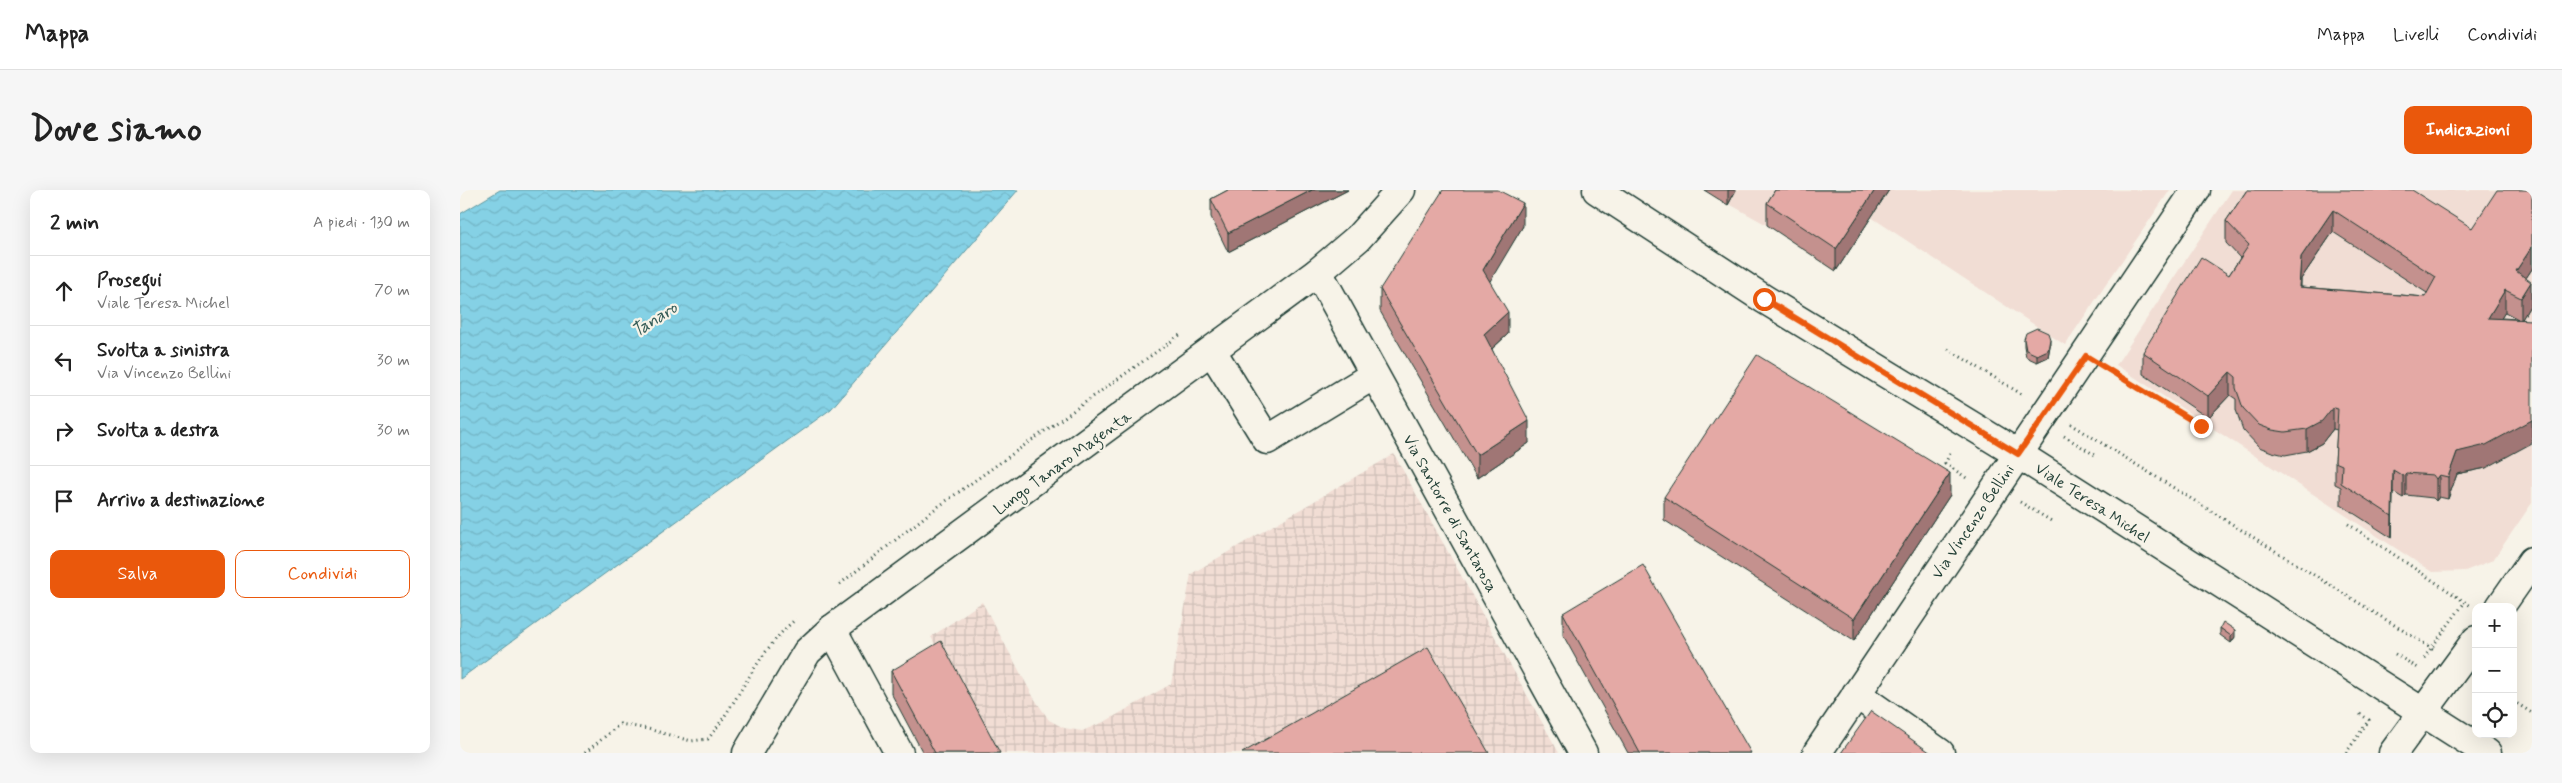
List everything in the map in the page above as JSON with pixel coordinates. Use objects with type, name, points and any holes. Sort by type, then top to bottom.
[{"type":"street","name":"Lungo Tanaro Magenta","points":[[747,753],[807,652],[832,629],[1318,272],[1358,238],[1402,190]]},
{"type":"street","name":"Viale Teresa Michel","points":[[1597,190],[1764,299],[2018,454],[2486,753]]},
{"type":"street","name":"Via Vincenzo Bellini","points":[[1817,753],[2196,190]]},
{"type":"street","name":"Via Santorre di Santarosa","points":[[1318,272],[1583,753]]},
{"type":"street","points":[[1212,351],[1267,440],[1374,375]]},
{"type":"street","points":[[2503,603],[2532,561]]},
{"type":"street","points":[[832,629],[899,753]]},
{"type":"street","points":[[2393,753],[2472,646]]},
{"type":"street","points":[[1856,694],[1940,753]]},
{"type":"path","points":[[1948,349],[2048,409],[2458,665]]},
{"type":"path","points":[[2086,356],[2201,426]]},
{"type":"path","points":[[2348,524],[2472,606]]},
{"type":"path","points":[[2395,654],[2418,668],[2465,602]]},
{"type":"path","points":[[2517,703],[2532,713]]},
{"type":"path","points":[[2346,753],[2369,720],[2357,712]]},
{"type":"path","points":[[585,753],[620,724],[648,729],[691,741]]},
{"type":"shaded area","points":[[1704,190],[2170,190],[2065,345],[1871,217],[1836,271],[1767,225]]},
{"type":"shaded area","points":[[2232,190],[2532,190],[2532,503],[2493,560],[2465,571],[2432,572],[2116,365]]},
{"type":"shaded area","points":[[1394,454],[1559,753],[996,753],[931,637],[982,602],[1034,698],[1049,720],[1064,728],[1082,731],[1106,721],[1171,684],[1191,574]]},
{"type":"water","name":"Tanaro","points":[[500,190],[1018,190],[831,409],[460,679],[460,214]]},
{"type":"building","points":[[1228,190],[1312,190],[1228,233],[1211,199]]},
{"type":"building","points":[[1443,190],[1498,190],[1523,203],[1483,270],[1508,312],[1484,334],[1529,421],[1477,455],[1380,289]]},
{"type":"building","points":[[1775,190],[1875,190],[1836,249],[1767,203]]},
{"type":"building","points":[[2247,190],[2412,190],[2472,228],[2497,190],[2532,190],[2532,247],[2516,271],[2531,282],[2521,298],[2505,290],[2488,318],[2532,320],[2532,420],[2486,445],[2457,452],[2448,477],[2439,475],[2436,479],[2433,475],[2406,473],[2403,476],[2393,470],[2392,516],[2341,483],[2342,465],[2335,462],[2338,408],[2333,407],[2322,421],[2307,429],[2285,432],[2272,430],[2259,425],[2243,408],[2236,388],[2236,377],[2230,372],[2208,396],[2143,352],[2201,257],[2229,275],[2249,245],[2226,221]],"holes":[[[2333,210],[2436,277],[2425,297],[2299,287],[2301,257]]]},
{"type":"building","points":[[2037,328],[2048,333],[2050,339],[2048,350],[2037,355],[2026,350],[2024,339],[2026,333]]},
{"type":"building","points":[[1757,355],[1950,473],[1854,619],[1664,497]]},
{"type":"building","points":[[1643,565],[1751,753],[1640,753],[1563,613]]},
{"type":"building","points":[[2223,622],[2235,630],[2231,636],[2220,628]]},
{"type":"building","points":[[941,641],[1000,753],[935,753],[891,671]]},
{"type":"building","points":[[1428,647],[1489,753],[1242,753]]},
{"type":"building","points":[[1871,711],[1931,753],[1841,753]]},
{"type":"route","points":[[1764,299],[2018,454],[2086,356],[2201,426]]}]
